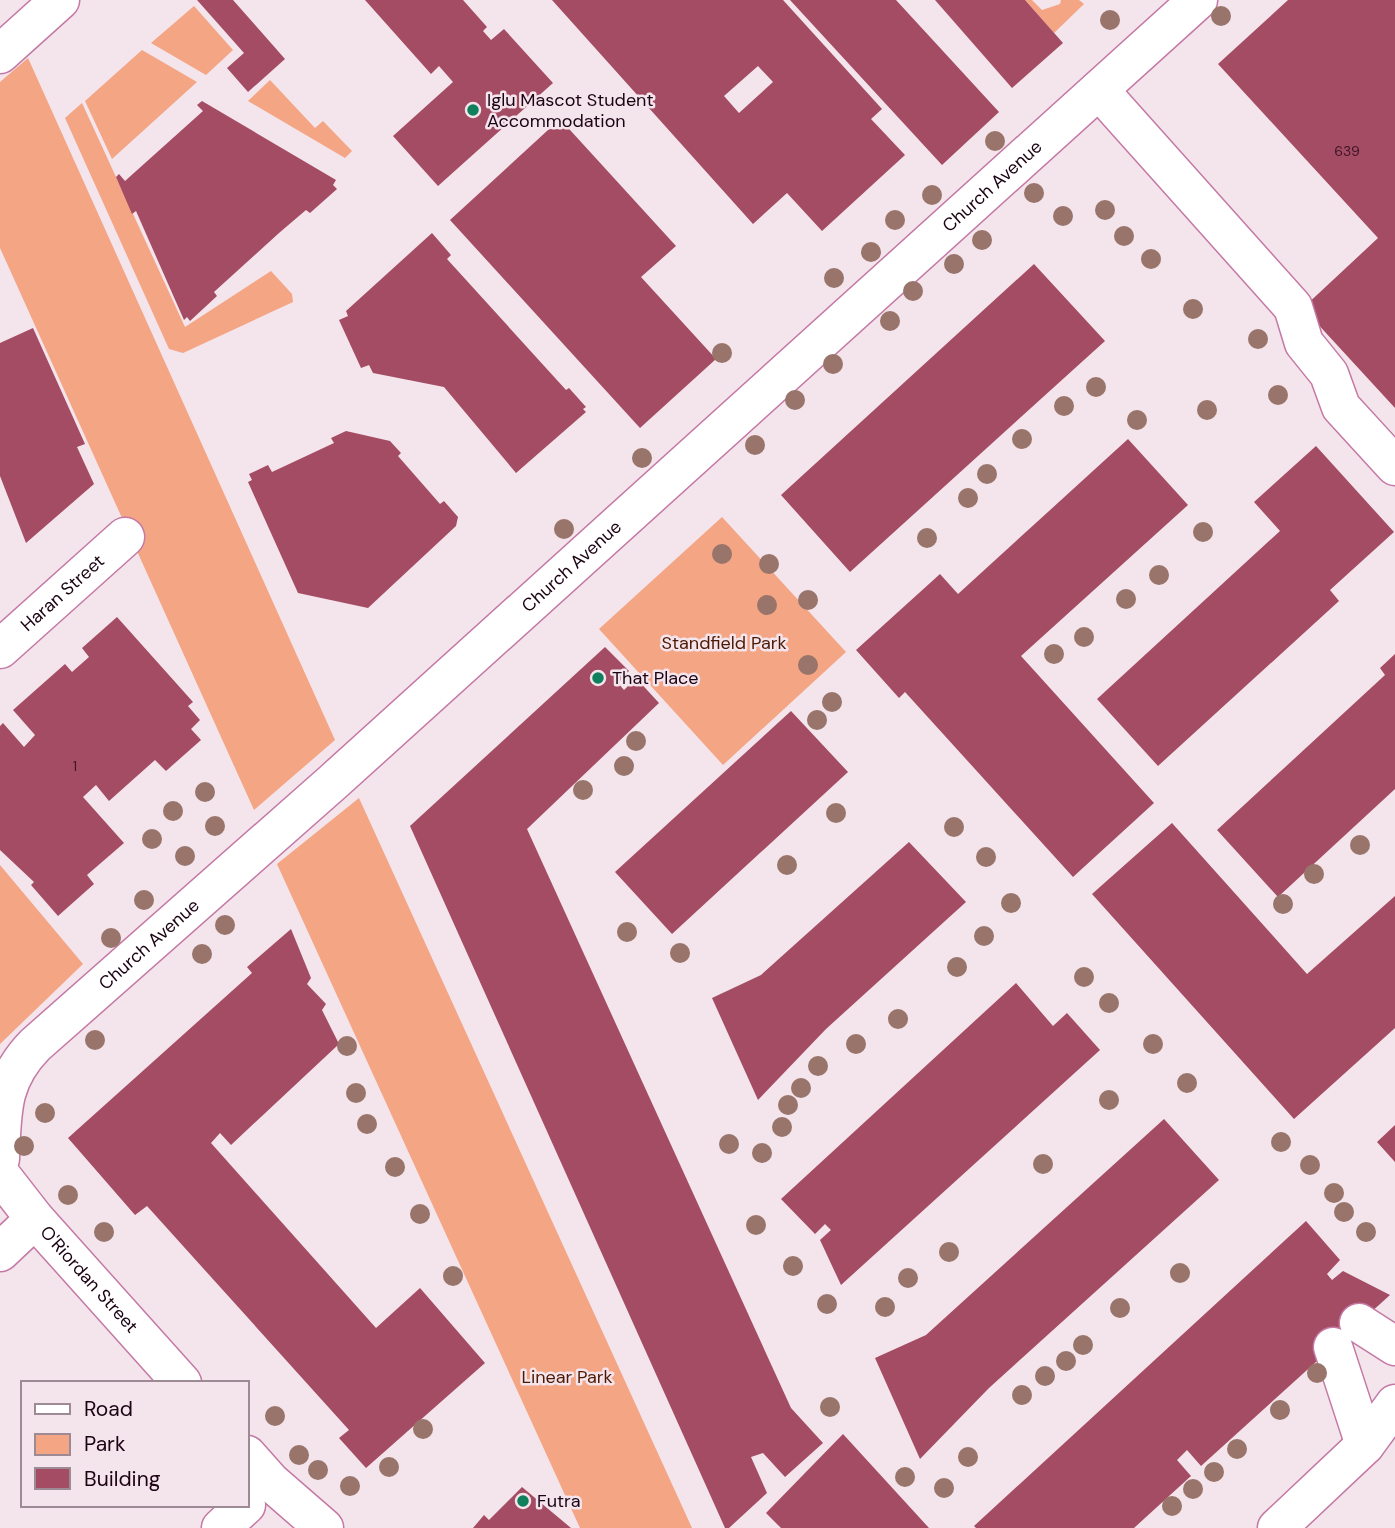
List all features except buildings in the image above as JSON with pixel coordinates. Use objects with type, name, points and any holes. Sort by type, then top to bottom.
[{"type":"street","points":[[0,54],[60,0]]},
{"type":"street","name":"Church Avenue","points":[[0,1159],[3,1100],[13,1070],[22,1058],[333,782],[1198,0]]},
{"type":"street","points":[[1099,90],[1293,307],[1304,343],[1329,374],[1340,407],[1395,466]]},
{"type":"street","name":"Haran Street","points":[[0,649],[125,537]]},
{"type":"street","name":"O'Riordan Street","points":[[0,1174],[35,1219],[179,1381]]},
{"type":"street","points":[[0,1252],[35,1219]]},
{"type":"street","points":[[1380,1437],[1346,1335],[1395,1346]]},
{"type":"street","points":[[1277,1528],[1380,1437],[1395,1404]]},
{"type":"street","points":[[253,1487],[324,1528]]},
{"type":"street","points":[[221,1528],[237,1507]]},
{"type":"green space","points":[[1025,0],[1032,0],[1042,10],[1060,4],[1061,0],[1079,0],[1084,4],[1054,33]]},
{"type":"green space","points":[[194,6],[233,50],[206,75],[151,43]]},
{"type":"green space","points":[[142,50],[197,82],[112,159],[85,101]]},
{"type":"green space","points":[[28,58],[335,740],[254,810],[0,248],[0,82]]},
{"type":"green space","points":[[270,80],[315,128],[323,121],[352,151],[345,158],[248,101]]},
{"type":"green space","points":[[82,103],[185,327],[271,271],[292,294],[293,302],[183,353],[169,349],[65,118]]},
{"type":"green space","name":"Standfield Park","points":[[722,517],[846,652],[723,765],[599,629]]},
{"type":"green space","name":"Linear Park","points":[[359,798],[692,1528],[580,1528],[277,864]]},
{"type":"green space","points":[[0,865],[83,964],[0,1044]]},
{"type":"place","name":"Iglu Mascot Student Accommodation","points":[[473,110]]},
{"type":"place","name":"That Place","points":[[598,678]]},
{"type":"place","name":"Futra","points":[[523,1501]]}]
